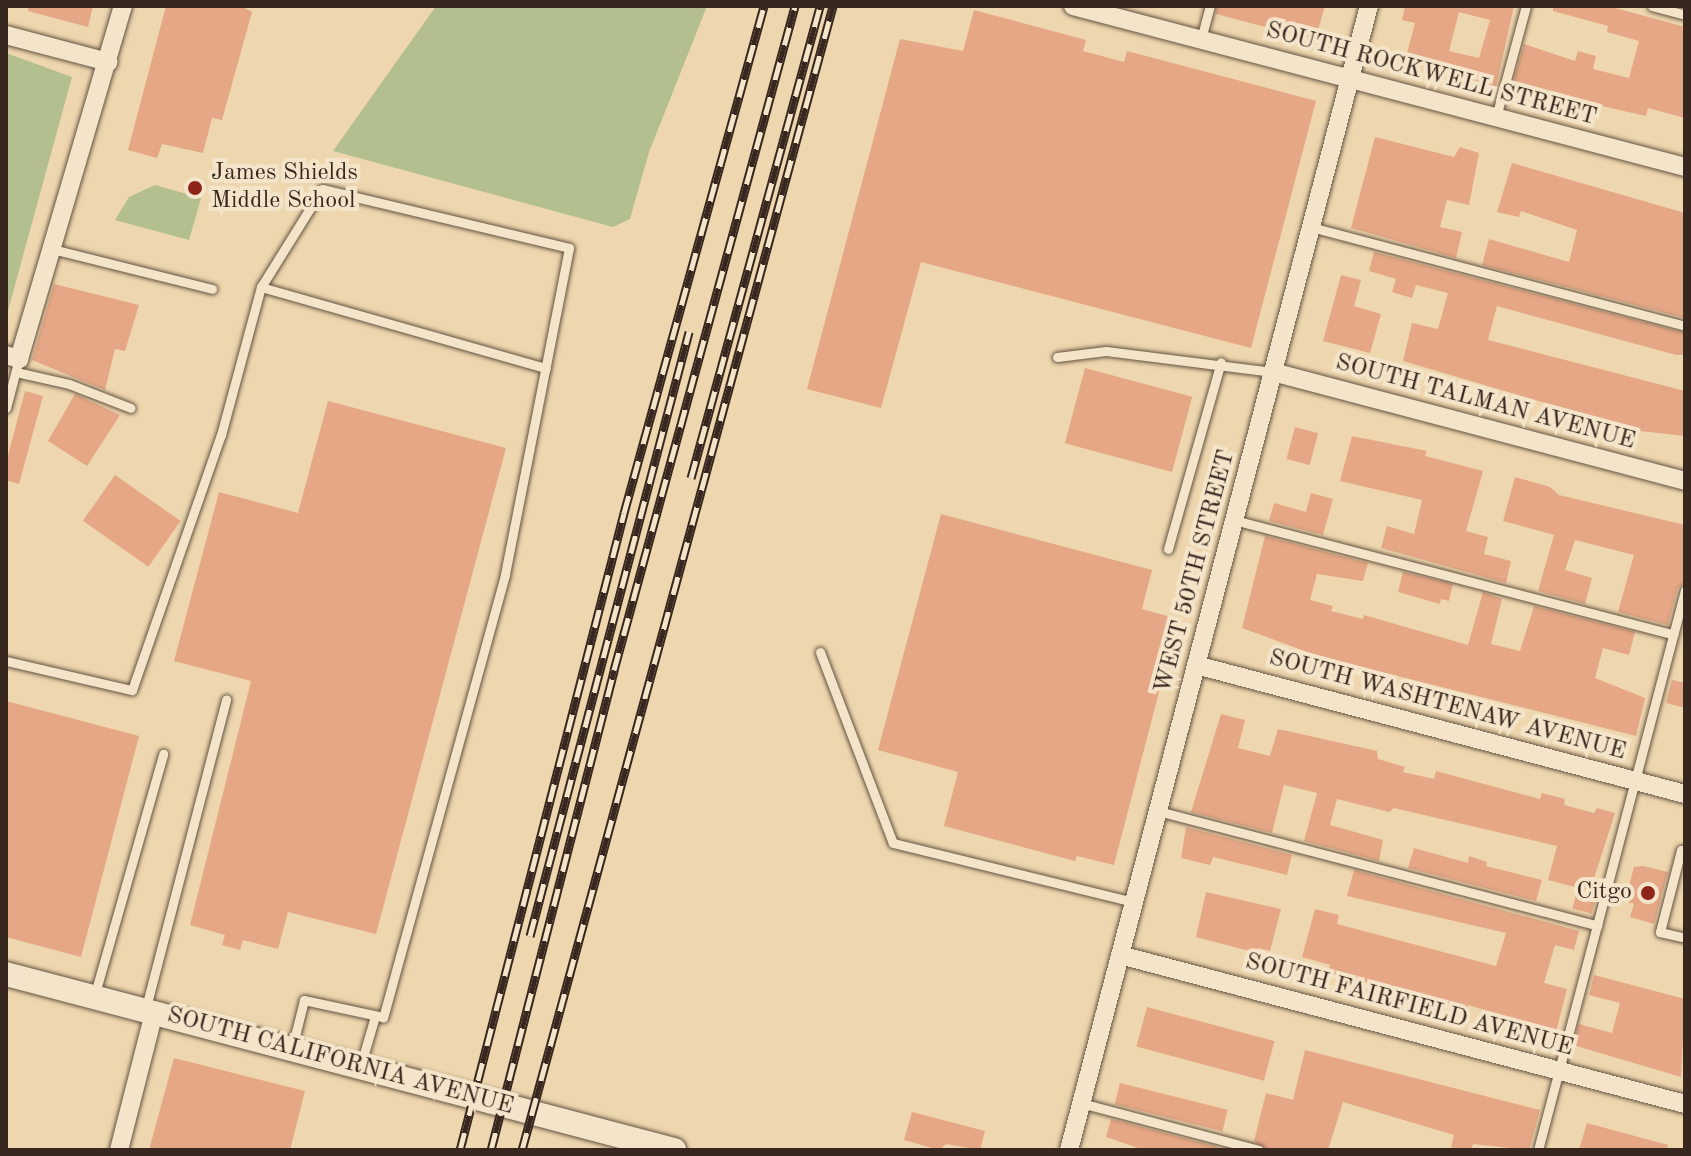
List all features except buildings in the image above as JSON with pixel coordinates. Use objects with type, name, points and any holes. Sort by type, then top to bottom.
[{"type":"street","points":[[14,362],[52,249],[123,6]]},
{"type":"street","name":"SOUTH ROCKWELL STREET","points":[[1073,6],[1685,167]]},
{"type":"street","name":"WEST 50TH STREET","points":[[1069,1150],[1369,6]]},
{"type":"street","points":[[6,35],[108,62]]},
{"type":"street","name":"SOUTH TALMAN AVENUE","points":[[1273,372],[1685,481]]},
{"type":"street","name":"SOUTH WASHTENAW AVENUE","points":[[1196,665],[1685,794]]},
{"type":"street","name":"SOUTH FAIRFIELD AVENUE","points":[[1120,955],[1685,1104]]},
{"type":"street","name":"SOUTH CALIFORNIA AVENUE","points":[[6,974],[674,1150]]},
{"type":"street","points":[[119,1150],[150,1012]]},
{"type":"lane","points":[[1201,39],[1210,6]]},
{"type":"lane","points":[[1496,117],[1526,6]]},
{"type":"lane","points":[[1652,6],[1685,15]]},
{"type":"lane","points":[[6,661],[132,690],[221,435],[261,287],[322,189],[569,248],[505,575],[383,1017],[304,1000],[292,1049]]},
{"type":"lane","points":[[1311,227],[1685,326]]},
{"type":"lane","points":[[52,249],[212,289]]},
{"type":"lane","points":[[261,287],[546,368]]},
{"type":"lane","points":[[1057,357],[1106,351],[1221,362],[1273,372]]},
{"type":"lane","points":[[6,408],[14,362],[131,408]]},
{"type":"lane","points":[[1168,549],[1221,362]]},
{"type":"lane","points":[[1234,520],[1673,634]]},
{"type":"lane","points":[[1538,1150],[1685,590]]},
{"type":"lane","points":[[820,652],[893,843],[1134,902]]},
{"type":"lane","points":[[150,1012],[226,699]]},
{"type":"lane","points":[[94,997],[163,754]]},
{"type":"lane","points":[[1158,811],[1597,925]]},
{"type":"lane","points":[[1685,851],[1681,850],[1660,932],[1685,938]]},
{"type":"lane","points":[[361,1068],[375,1016]]},
{"type":"lane","points":[[1081,1103],[1259,1150]]},
{"type":"green space","points":[[436,6],[707,6],[649,152],[630,219],[613,227],[333,151]]},
{"type":"green space","points":[[6,53],[72,77],[6,318]]},
{"type":"green space","points":[[155,185],[201,198],[189,240],[115,220],[129,197]]},
{"type":"railway","points":[[460,1150],[624,513],[764,6]]},
{"type":"railway","points":[[491,1150],[614,670],[795,6]]},
{"type":"railway","points":[[691,478],[820,6]]},
{"type":"railway","points":[[522,1150],[833,6]]},
{"type":"railway","points":[[530,936],[689,332]]},
{"type":"place","name":"James Shields Middle School","points":[[195,188]]},
{"type":"place","name":"Citgo","points":[[1648,893]]}]
